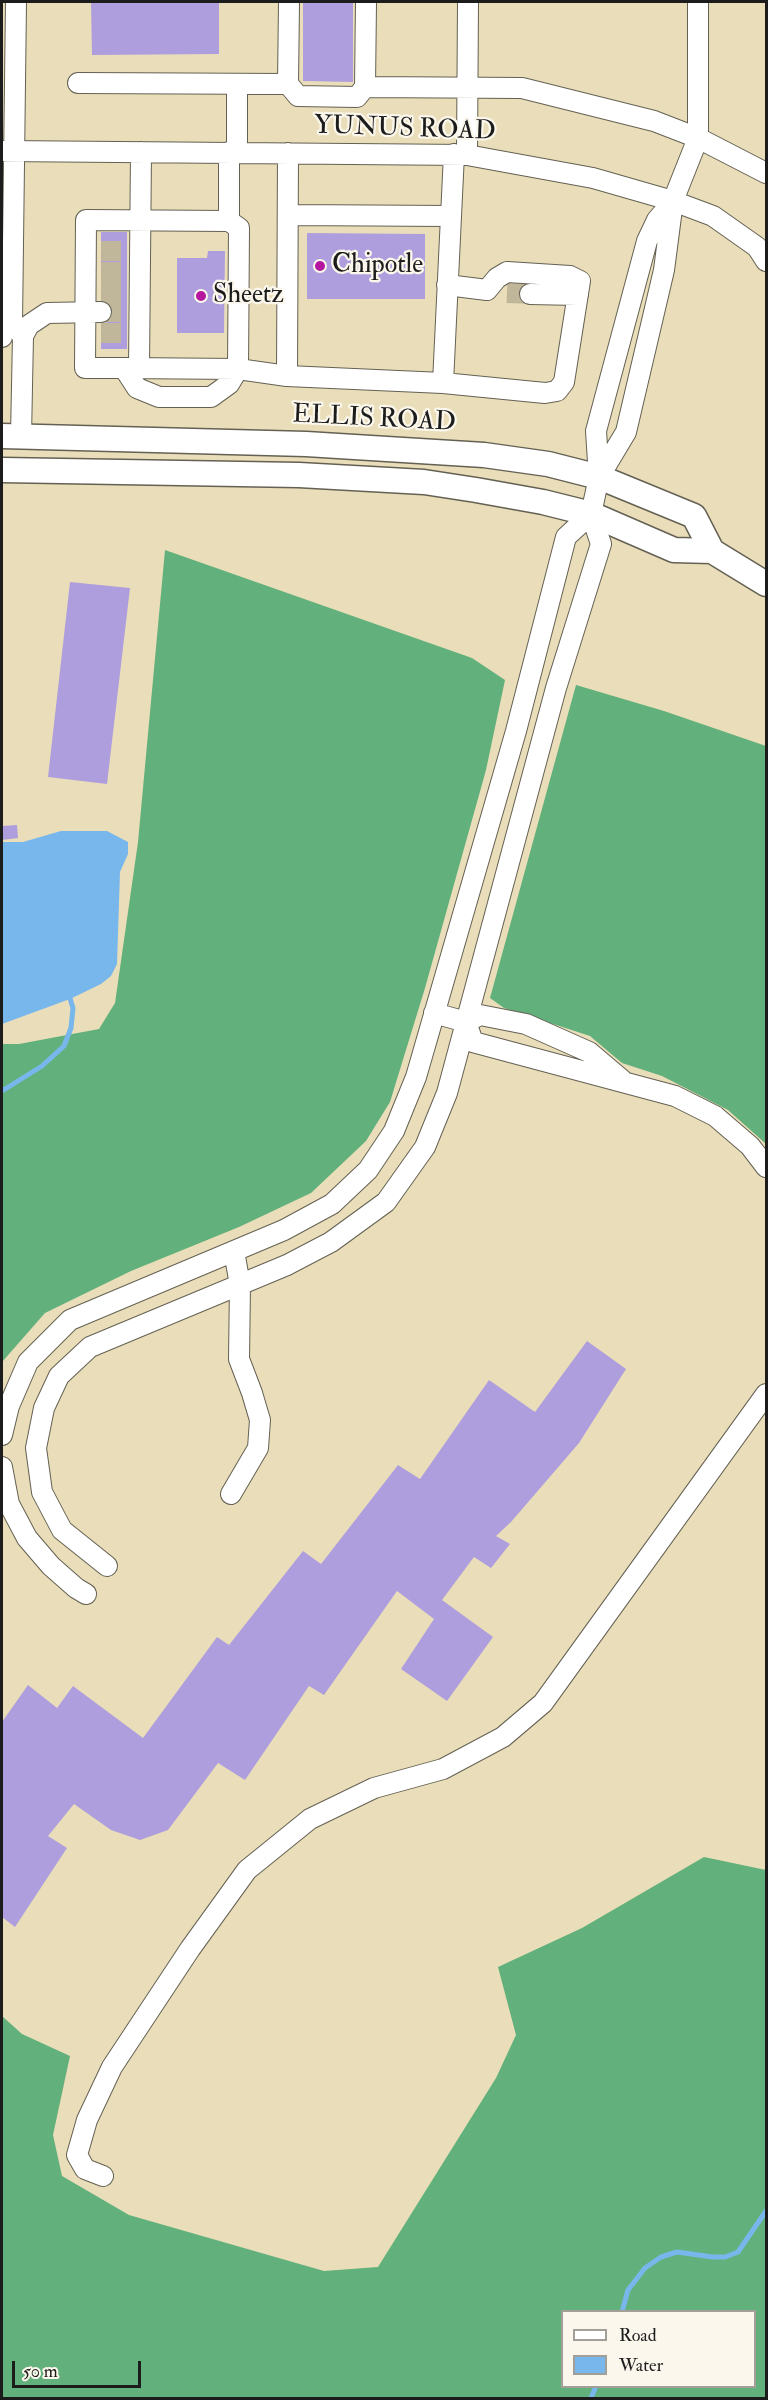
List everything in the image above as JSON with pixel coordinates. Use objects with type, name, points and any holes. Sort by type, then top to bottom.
[{"type":"main road","name":"ELLIS ROAD","points":[[8,440],[306,444],[484,455],[548,464],[599,477],[694,516],[712,551]]},
{"type":"main road","points":[[6,471],[38,461],[80,457],[168,455],[184,441]]},
{"type":"main road","points":[[6,471],[299,475],[424,482],[543,502],[591,514],[674,550],[712,551],[766,584]]},
{"type":"street","points":[[8,440],[12,332],[8,151],[16,2]]},
{"type":"street","points":[[289,2],[288,84],[298,96],[357,97],[365,87],[366,2]]},
{"type":"street","points":[[443,383],[451,216],[467,88],[468,2]]},
{"type":"street","points":[[599,477],[626,432],[664,270],[673,201],[698,138],[698,2]]},
{"type":"street","points":[[78,83],[288,84]]},
{"type":"street","points":[[229,221],[237,84]]},
{"type":"street","points":[[365,87],[522,88],[654,121],[698,138],[766,173]]},
{"type":"street","name":"YUNUS ROAD","points":[[8,151],[460,154],[593,178],[673,201],[713,216],[757,247],[766,261]]},
{"type":"street","points":[[141,152],[141,220],[133,251],[132,368],[133,384],[141,392],[170,398],[211,397],[224,389],[238,369],[239,228],[229,221],[141,220],[87,220],[94,251],[94,312],[93,333],[85,368],[132,368],[238,369],[287,376],[443,383],[545,393],[556,391],[564,382],[580,281],[570,276],[507,272],[497,278],[487,290]]},
{"type":"street","points":[[287,376],[288,153]]},
{"type":"street","points":[[107,1566],[62,1530],[42,1492],[36,1448],[44,1408],[59,1376],[90,1347],[287,1265],[331,1242],[386,1202],[425,1147],[447,1093],[543,736],[601,544],[591,514],[599,477],[596,431],[647,241],[657,220],[673,201]]},
{"type":"street","points":[[288,215],[451,216]]},
{"type":"street","points":[[447,285],[507,293]]},
{"type":"street","points":[[530,294],[578,295]]},
{"type":"street","points":[[12,332],[29,325],[47,313],[94,312]]},
{"type":"street","points":[[2,1435],[9,1406],[28,1362],[70,1320],[284,1230],[332,1204],[368,1170],[394,1131],[416,1077],[516,730],[566,537],[591,514]]},
{"type":"street","points":[[516,730],[543,736]]},
{"type":"street","points":[[434,1013],[466,1022],[480,1015],[526,1024],[589,1052],[626,1084]]},
{"type":"street","points":[[466,1022],[473,1042],[675,1096],[715,1116],[750,1146],[766,1167]]},
{"type":"street","points":[[231,1494],[258,1448],[260,1420],[239,1359],[240,1285],[234,1251]]},
{"type":"street","points":[[103,2176],[85,2169],[77,2154],[87,2120],[112,2067],[190,1949],[247,1870],[310,1819],[374,1788],[443,1769],[503,1737],[543,1703],[766,1394]]},
{"type":"street","points":[[2,1467],[9,1504],[27,1538],[51,1566],[86,1594]]},
{"type":"green space","points":[[165,550],[472,658],[505,680],[486,770],[425,988],[390,1102],[366,1141],[311,1193],[239,1227],[131,1271],[45,1313],[2,1362],[2,1044],[19,1044],[99,1029],[115,1003],[138,842]]},
{"type":"green space","points":[[576,685],[664,711],[766,746],[766,1144],[728,1110],[662,1076],[622,1063],[590,1036],[504,1008],[490,998]]},
{"type":"green space","points":[[704,1857],[766,1870],[766,2398],[2,2398],[2,2016],[22,2034],[70,2056],[53,2135],[62,2176],[129,2215],[324,2271],[378,2267],[496,2078],[516,2035],[498,1967],[582,1928]]},
{"type":"water","points":[[61,831],[107,831],[128,842],[128,854],[120,872],[117,964],[111,976],[101,984],[70,999],[2,1024],[2,842],[23,842]]},
{"type":"building","points":[[91,2],[219,2],[219,54],[92,55]]},
{"type":"building","points":[[303,2],[353,2],[353,82],[303,81]]},
{"type":"building","points":[[101,232],[127,232],[127,349],[101,349],[101,324],[108,322],[113,312],[111,305],[101,300]]},
{"type":"building","points":[[307,233],[425,234],[425,299],[307,299]]},
{"type":"building","name":"Sheetz","points":[[208,251],[225,251],[224,333],[177,333],[177,258],[207,258]]},
{"type":"building","points":[[70,582],[130,588],[107,784],[48,777]]},
{"type":"building","points":[[17,825],[18,838],[2,840],[2,826]]},
{"type":"building","points":[[587,1341],[626,1369],[579,1443],[511,1522],[496,1536],[510,1544],[491,1568],[474,1557],[442,1600],[493,1637],[447,1701],[401,1669],[434,1619],[397,1591],[324,1695],[309,1686],[245,1780],[218,1763],[168,1830],[140,1840],[111,1830],[74,1804],[48,1836],[67,1848],[15,1927],[2,1917],[2,1722],[28,1685],[57,1708],[73,1686],[143,1738],[217,1637],[229,1645],[303,1551],[321,1564],[398,1465],[420,1479],[489,1380],[535,1412]]},
{"type":"waterway","points":[[2,1091],[42,1066],[64,1046],[71,1028],[73,1008],[69,995]]},
{"type":"waterway","points":[[623,2310],[628,2290],[645,2268],[661,2257],[677,2252],[713,2257],[725,2257],[738,2252],[766,2211]]},
{"type":"waterway","points":[[591,2398],[595,2388]]},
{"type":"tunnel","points":[[101,251],[127,251]]},
{"type":"tunnel","points":[[101,272],[127,272]]},
{"type":"tunnel","points":[[101,292],[127,292]]},
{"type":"tunnel","points":[[507,293],[530,294]]},
{"type":"tunnel","points":[[101,312],[127,312]]},
{"type":"tunnel","points":[[101,333],[127,333]]},
{"type":"place","name":"Chipotle","points":[[320,266]]},
{"type":"place","name":"Sheetz","points":[[201,296]]}]
